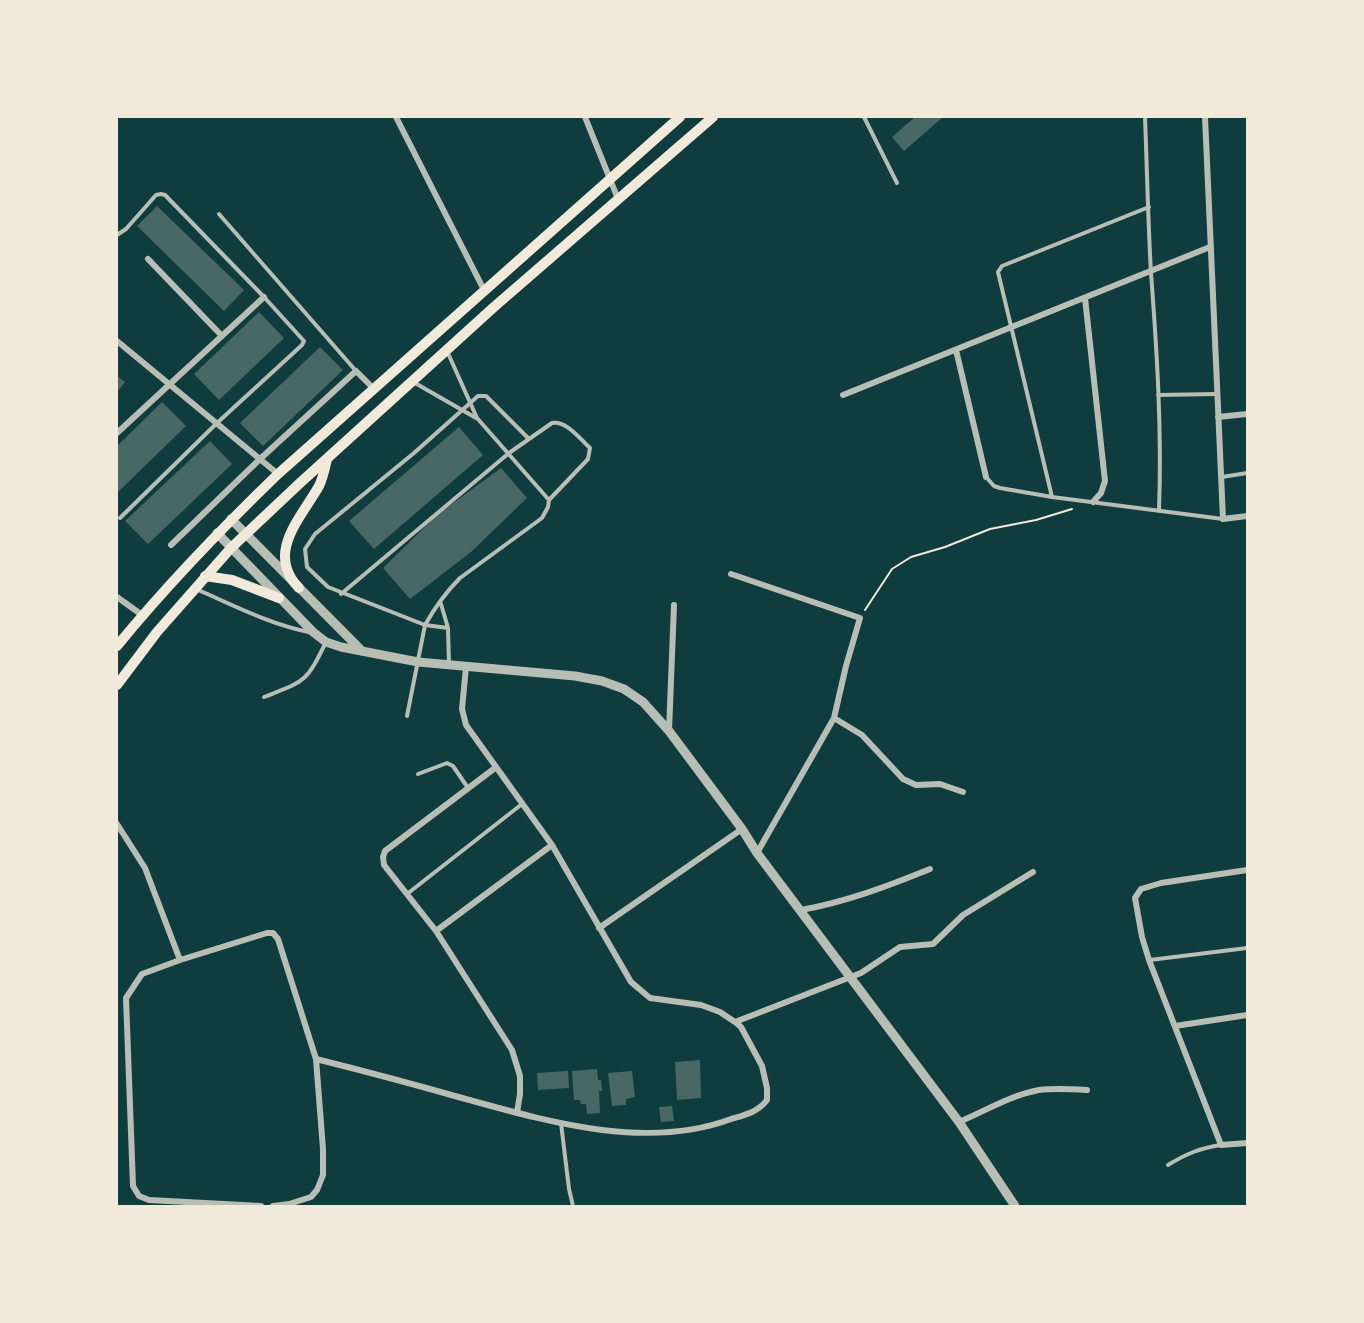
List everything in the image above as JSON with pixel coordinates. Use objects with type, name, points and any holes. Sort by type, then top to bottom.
[{"type":"main road","points":[[117,646],[142,615],[217,533],[278,474],[680,117]]},
{"type":"main road","points":[[117,685],[157,632],[231,548],[412,381],[713,117]]},
{"type":"main road","points":[[299,588],[292,580],[286,566],[288,540],[295,523],[321,484],[327,459]]},
{"type":"main road","points":[[205,576],[232,580],[279,598]]},
{"type":"street","points":[[396,117],[484,290]]},
{"type":"street","points":[[585,117],[618,199]]},
{"type":"street","points":[[1205,117],[1223,519],[1247,516]]},
{"type":"street","points":[[843,395],[1210,247]]},
{"type":"street","points":[[148,259],[222,336]]},
{"type":"street","points":[[117,433],[264,297]]},
{"type":"street","points":[[1085,298],[1105,481],[1101,493],[1093,502]]},
{"type":"street","points":[[117,342],[278,474]]},
{"type":"street","points":[[956,350],[986,477]]},
{"type":"street","points":[[171,545],[356,371],[373,388]]},
{"type":"street","points":[[1218,417],[1247,414]]},
{"type":"street","points":[[231,519],[362,651]]},
{"type":"street","points":[[217,533],[279,598],[326,642],[418,662],[575,676],[602,681],[624,689],[643,702],[669,731],[742,829],[757,853],[959,1122],[1015,1206]]},
{"type":"street","points":[[731,574],[860,618],[834,718],[757,853]]},
{"type":"street","points":[[117,597],[142,615]]},
{"type":"street","points":[[669,731],[674,605]]},
{"type":"street","points":[[316,1059],[575,1127],[656,1133],[708,1127],[757,1110],[766,1100],[766,1079],[757,1054],[735,1022],[720,1012],[701,1005],[657,999],[645,995],[631,982],[552,845],[466,725],[463,717],[466,667]]},
{"type":"street","points":[[834,718],[862,735],[903,779],[916,785],[940,783],[963,792]]},
{"type":"street","points":[[495,768],[385,851],[383,857],[384,865],[436,931],[512,1050],[520,1076],[517,1113]]},
{"type":"street","points":[[117,824],[145,868],[180,960]]},
{"type":"street","points":[[599,928],[742,829]]},
{"type":"street","points":[[436,931],[552,845]]},
{"type":"street","points":[[801,910],[841,903],[930,869]]},
{"type":"street","points":[[1247,870],[1161,883],[1138,892],[1135,898],[1149,960],[1221,1145],[1247,1143]]},
{"type":"street","points":[[735,1022],[861,973],[900,947],[933,944],[957,920],[1033,872]]},
{"type":"street","points":[[261,1206],[149,1200],[139,1196],[133,1186],[126,998],[142,974],[267,933],[273,933],[278,939],[316,1059],[323,1149],[323,1175],[317,1190],[311,1197],[273,1206]]},
{"type":"street","points":[[1175,1026],[1247,1015]]},
{"type":"street","points":[[959,1122],[1018,1096],[1038,1090],[1088,1090]]},
{"type":"lane","points":[[864,117],[897,183]]},
{"type":"lane","points":[[1144,117],[1151,271],[1156,326],[1159,511]]},
{"type":"lane","points":[[117,235],[126,229],[156,195],[165,195],[303,338],[302,345],[120,518]]},
{"type":"lane","points":[[1052,497],[998,272],[1002,266],[1149,207]]},
{"type":"lane","points":[[219,214],[356,371]]},
{"type":"lane","points":[[447,350],[468,403],[477,418],[549,500]]},
{"type":"lane","points":[[412,381],[477,418]]},
{"type":"lane","points":[[1158,395],[1217,394]]},
{"type":"lane","points":[[448,628],[425,625],[341,594],[320,581],[307,567],[305,549],[308,542],[478,396],[486,396],[529,439]]},
{"type":"lane","points":[[341,594],[508,453],[552,423],[564,424],[590,448],[588,459],[549,500],[542,518],[460,578],[449,589],[441,604],[432,612],[425,625],[407,716]]},
{"type":"lane","points":[[1221,477],[1247,473]]},
{"type":"lane","points":[[986,477],[994,486],[1000,488],[1223,519]]},
{"type":"lane","points":[[195,588],[268,621],[288,628],[313,632]]},
{"type":"lane","points":[[441,604],[448,628],[449,666]]},
{"type":"lane","points":[[264,698],[305,679],[312,671],[326,642]]},
{"type":"lane","points":[[418,774],[447,763],[453,766],[468,788]]},
{"type":"lane","points":[[407,894],[522,804]]},
{"type":"lane","points":[[1149,960],[1247,948]]},
{"type":"lane","points":[[561,1124],[573,1206]]},
{"type":"lane","points":[[1168,1165],[1186,1154],[1221,1145]]},
{"type":"path","points":[[860,618],[892,569],[911,556],[945,547],[990,529],[1036,520],[1093,502]]},
{"type":"building","points":[[915,117],[943,117],[904,151],[892,137]]},
{"type":"building","points":[[157,206],[244,290],[224,311],[137,226]]},
{"type":"building","points":[[259,312],[284,338],[219,400],[194,374]]},
{"type":"building","points":[[320,347],[343,370],[263,446],[240,423]]},
{"type":"building","points":[[117,376],[125,382],[117,392]]},
{"type":"building","points":[[162,402],[186,426],[117,493],[117,446]]},
{"type":"building","points":[[459,427],[483,455],[374,549],[349,521]]},
{"type":"building","points":[[210,441],[232,464],[148,544],[125,521]]},
{"type":"building","points":[[501,468],[527,498],[471,552],[410,599],[383,568],[437,515]]},
{"type":"building","points":[[700,1060],[701,1098],[677,1100],[675,1062]]},
{"type":"building","points":[[597,1069],[602,1091],[599,1091],[600,1113],[587,1114],[586,1104],[581,1104],[580,1100],[574,1100],[572,1071]]},
{"type":"building","points":[[568,1071],[569,1088],[538,1090],[537,1073]]},
{"type":"building","points":[[632,1071],[635,1097],[626,1099],[626,1105],[612,1106],[608,1073]]},
{"type":"building","points":[[672,1106],[674,1121],[661,1122],[659,1107]]}]
